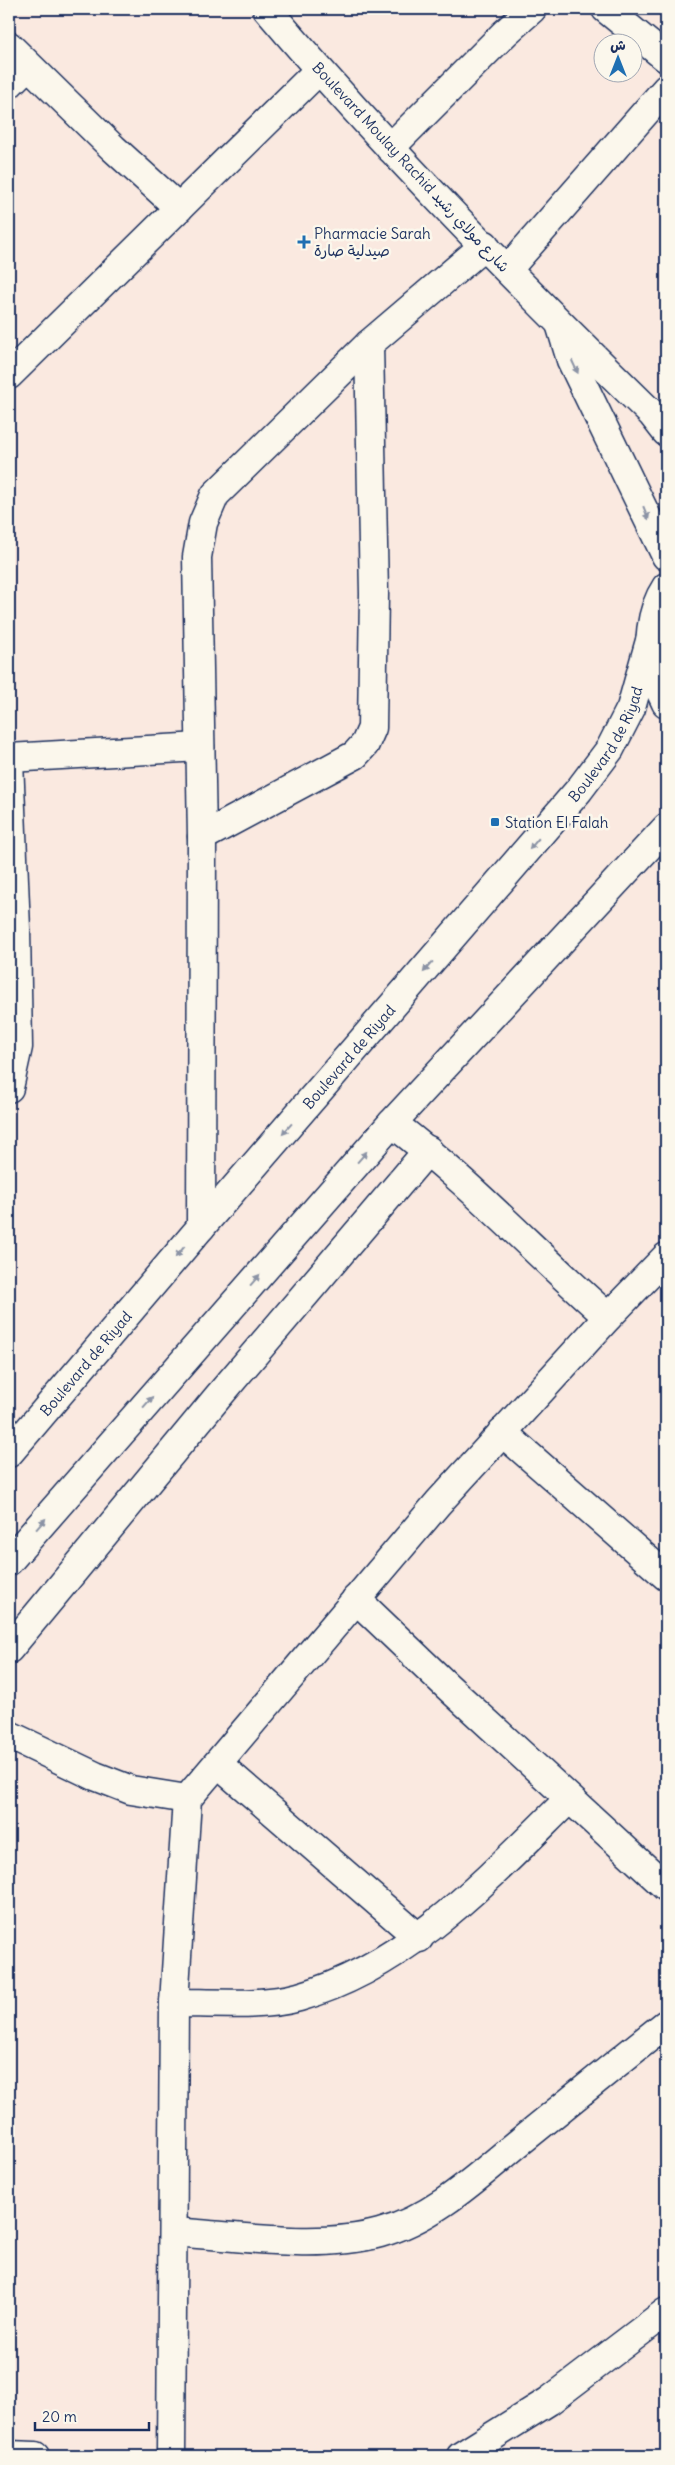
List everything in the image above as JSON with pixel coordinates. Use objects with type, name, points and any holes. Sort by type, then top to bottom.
[{"type":"street","name":"Boulevard Moulay Rachid شارع مولاي رشيد","points":[[267,9],[390,148],[559,321],[661,420]]},
{"type":"street","points":[[390,148],[505,33],[532,9]]},
{"type":"street","points":[[606,9],[666,58]]},
{"type":"street","points":[[15,65],[179,208]]},
{"type":"street","points":[[9,375],[319,70]]},
{"type":"street","points":[[508,269],[666,89]]},
{"type":"street","points":[[201,1227],[202,837],[197,557],[202,523],[215,495],[369,344],[484,245]]},
{"type":"street","name":"Boulevard Moulay Rachid شارع مولاي رشيد","points":[[559,321],[571,360],[666,556]]},
{"type":"street","points":[[202,837],[355,755],[365,744],[372,728],[374,594],[369,344]]},
{"type":"street","points":[[666,588],[654,614],[650,637],[654,675],[666,703]]},
{"type":"street","name":"Boulevard de Riyad","points":[[9,1453],[201,1227],[488,899],[579,790],[610,749],[631,708],[650,637]]},
{"type":"street","points":[[9,1088],[18,1047],[16,929],[9,760],[200,747]]},
{"type":"street","points":[[9,1561],[392,1123],[666,828]]},
{"type":"street","points":[[392,1123],[428,1150],[562,1277],[608,1316]]},
{"type":"street","points":[[9,1649],[217,1398],[428,1150]]},
{"type":"street","points":[[171,2456],[174,2003],[187,1800],[356,1599],[502,1432],[608,1316],[666,1257]]},
{"type":"street","points":[[502,1432],[666,1576]]},
{"type":"street","points":[[356,1599],[569,1799],[666,1887]]},
{"type":"street","points":[[9,1735],[94,1776],[131,1790],[187,1800]]},
{"type":"street","points":[[218,1764],[419,1938]]},
{"type":"street","points":[[174,2003],[242,2004],[298,1997],[345,1980],[419,1938],[490,1876],[569,1799]]},
{"type":"street","points":[[173,2232],[313,2241],[345,2240],[381,2233],[408,2222],[455,2194],[666,2024]]},
{"type":"street","points":[[462,2456],[549,2401],[666,2312]]},
{"type":"street","points":[[9,2455],[35,2456]]},
{"type":"place","name":"Pharmacie Sarah صيدلية صارة","points":[[304,242]]},
{"type":"place","name":"Station El Falah","points":[[495,822]]}]
